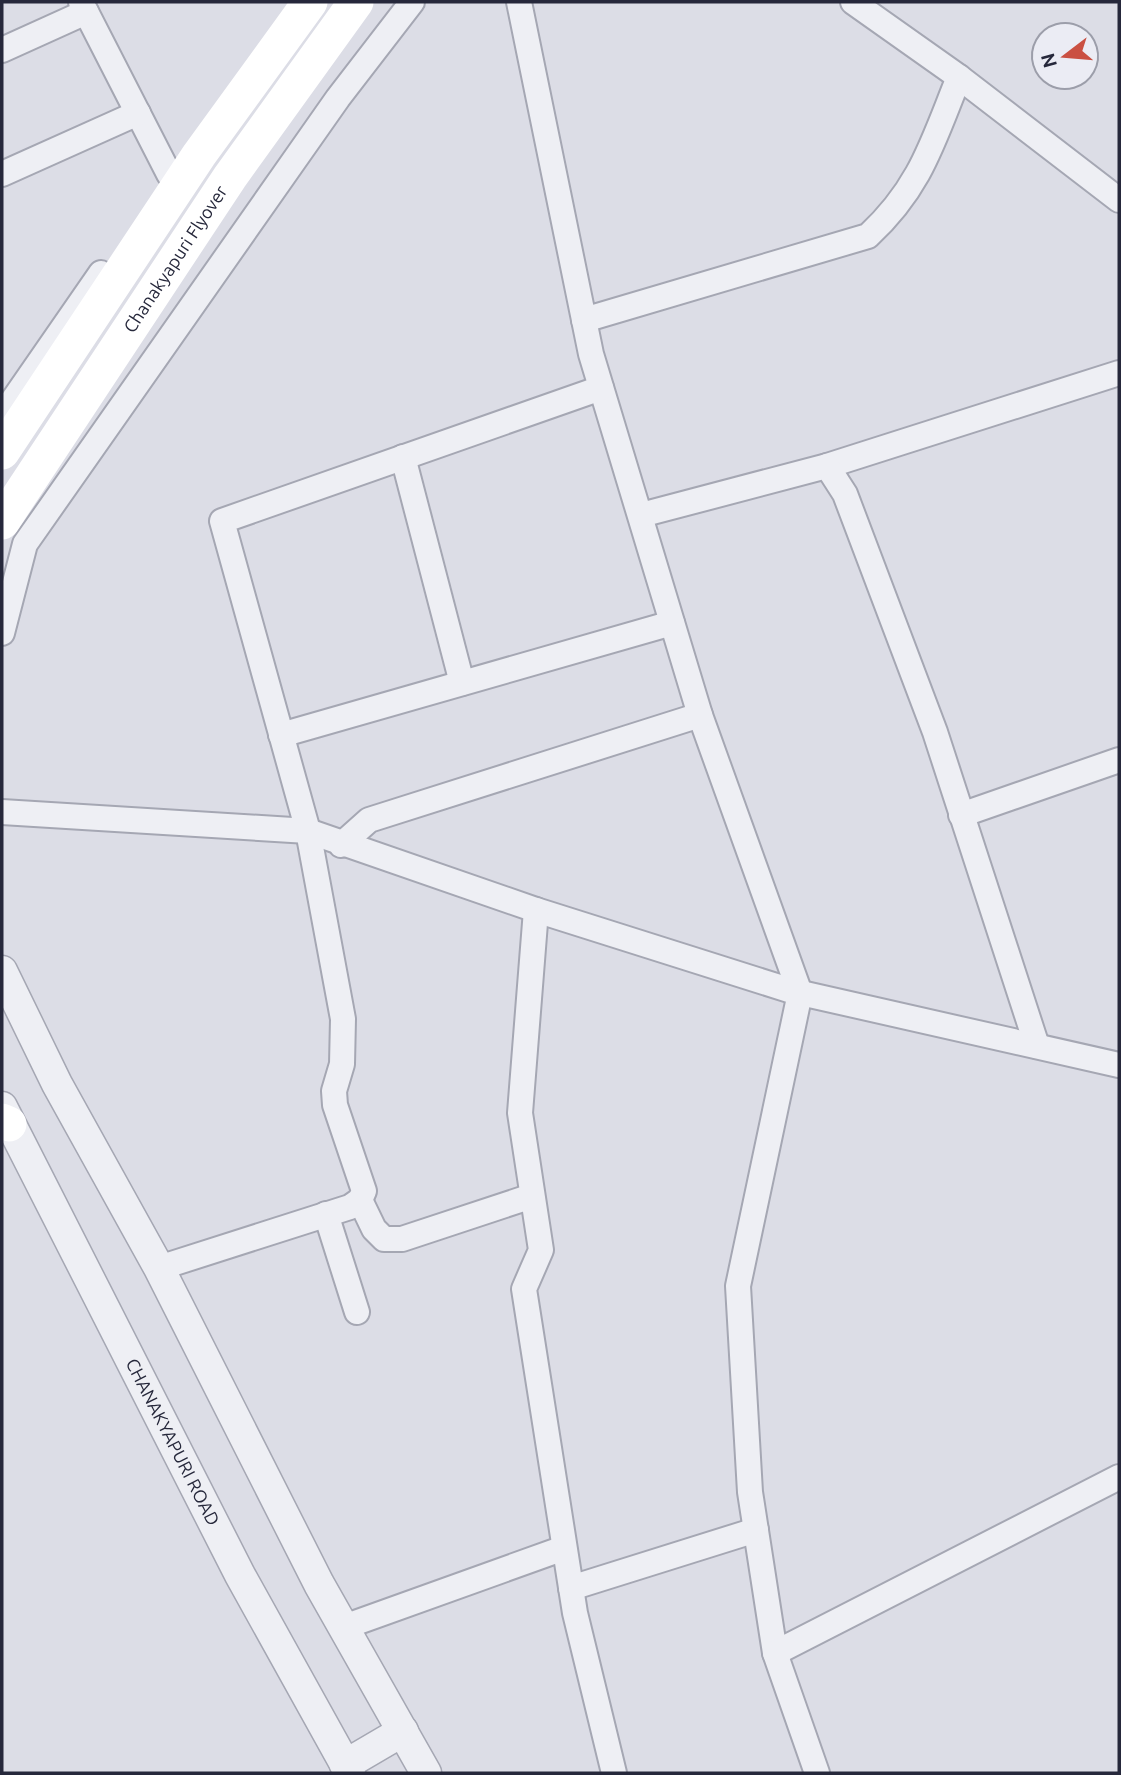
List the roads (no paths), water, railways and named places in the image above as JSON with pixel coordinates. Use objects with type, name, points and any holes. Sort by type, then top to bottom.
[{"type":"main road","points":[[2,452],[199,155],[310,2]]},
{"type":"main road","name":"Chanakyapuri Flyover","points":[[2,522],[230,177],[356,2]]},
{"type":"street","points":[[2,416],[289,2]]},
{"type":"street","points":[[2,633],[25,544],[338,98],[412,2]]},
{"type":"street","points":[[519,2],[584,320],[601,388],[700,715],[800,993],[738,1286],[750,1492],[775,1653],[817,1773]]},
{"type":"street","points":[[853,2],[959,76],[1119,200]]},
{"type":"street","points":[[2,50],[84,7],[169,174]]},
{"type":"street","points":[[584,320],[868,236],[892,214],[918,177],[959,76]]},
{"type":"street","points":[[2,174],[138,113]]},
{"type":"street","points":[[641,515],[827,466],[1119,373]]},
{"type":"street","points":[[159,1268],[326,1214],[360,1199],[364,1191],[335,1105],[334,1091],[342,1064],[343,1018],[308,831],[222,521],[601,388]]},
{"type":"street","points":[[403,457],[462,683]]},
{"type":"street","points":[[827,466],[845,494],[935,732],[1037,1046]]},
{"type":"street","points":[[281,735],[672,623]]},
{"type":"street","points":[[341,845],[369,820],[700,715]]},
{"type":"street","points":[[961,815],[1119,760]]},
{"type":"street","points":[[2,812],[308,831],[341,845],[536,910],[800,993],[1119,1065]]},
{"type":"street","points":[[536,910],[520,1114],[541,1250],[524,1290],[571,1588],[614,1773]]},
{"type":"street","points":[[2,971],[57,1084],[159,1268],[344,1628],[426,1773]]},
{"type":"street","name":"CHANAKYAPURI ROAD","points":[[4,1117],[240,1575],[348,1769]]},
{"type":"street","points":[[360,1199],[374,1229],[384,1239],[402,1239],[533,1196]]},
{"type":"street","points":[[326,1214],[357,1312]]},
{"type":"street","points":[[775,1653],[1119,1477]]},
{"type":"street","points":[[571,1588],[756,1530]]},
{"type":"street","points":[[344,1628],[565,1548]]},
{"type":"street","points":[[348,1769],[403,1731]]}]
